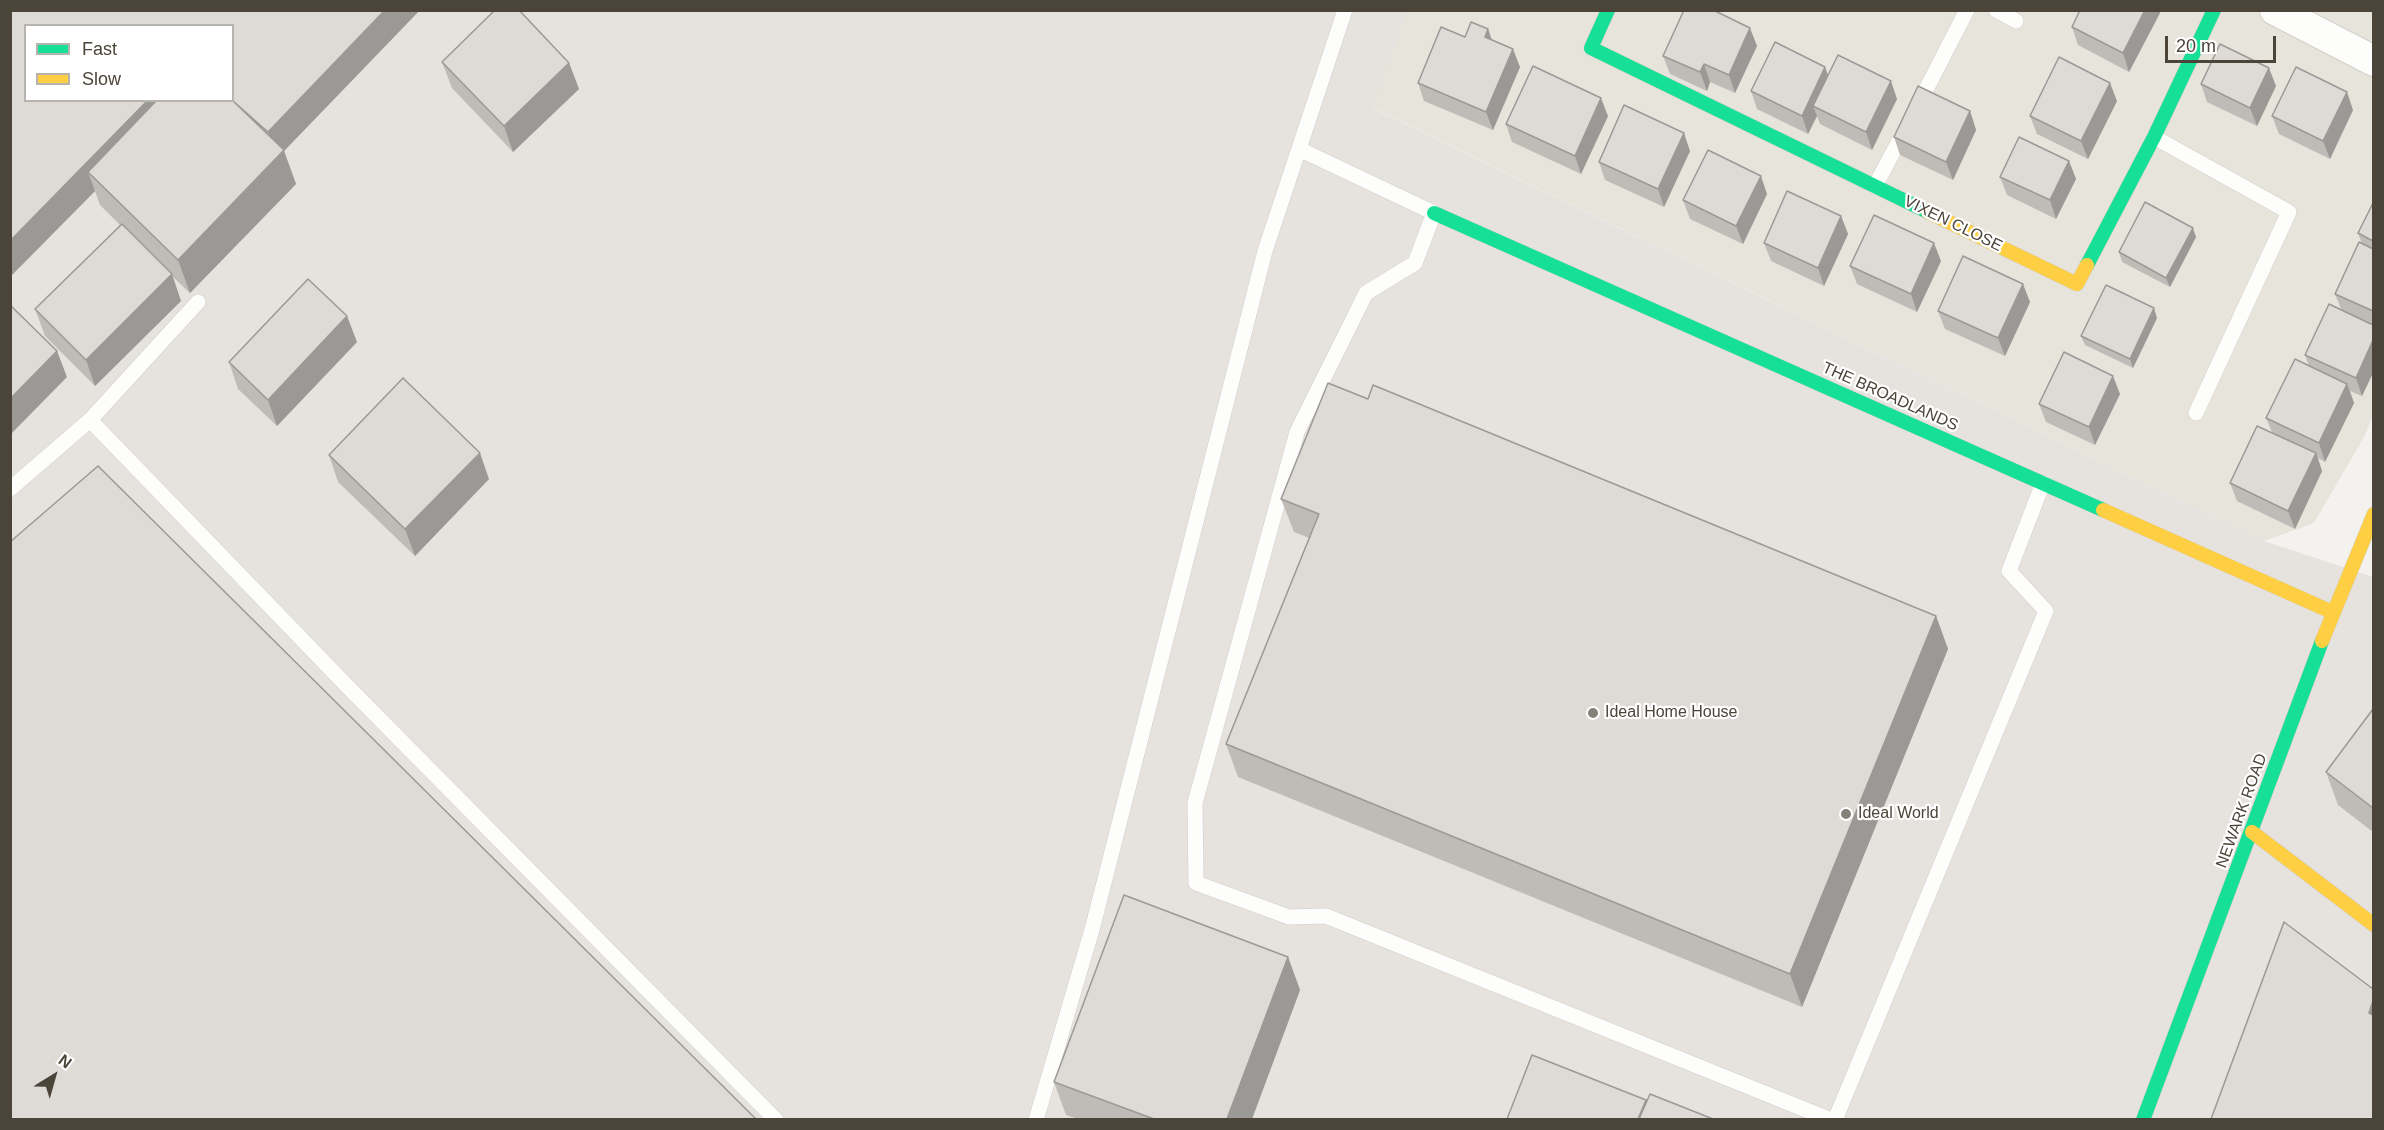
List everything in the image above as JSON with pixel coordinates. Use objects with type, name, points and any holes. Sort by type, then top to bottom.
[{"type":"street","name":"VIXEN CLOSE","points":[[1608,10],[1591,48],[2077,284],[2154,137],[2214,10]]},
{"type":"street","points":[[2275,10],[2373,61]]},
{"type":"street","name":"THE BROADLANDS","points":[[1434,213],[2332,612]]},
{"type":"street","name":"NEWARK ROAD","points":[[2143,1119],[2252,832],[2332,612],[2373,514]]},
{"type":"street","points":[[2252,832],[2373,925]]},
{"type":"lane","points":[[1036,1119],[1093,926],[1265,252],[1345,10]]},
{"type":"lane","points":[[1875,186],[1967,10]]},
{"type":"lane","points":[[1996,10],[2016,21]]},
{"type":"lane","points":[[2154,137],[2289,212],[2196,413]]},
{"type":"lane","points":[[1299,149],[1434,213],[1415,263],[1366,293],[1297,432],[1195,803],[1196,883],[1289,917],[1326,916],[1833,1119],[2046,611],[2009,571],[2043,483]]},
{"type":"lane","points":[[10,489],[90,420],[198,302]]},
{"type":"lane","points":[[90,420],[348,687],[776,1119]]},
{"type":"shaded area","points":[[10,11],[1408,11],[1372,108],[2264,541],[2373,577],[2373,1119],[11,1119]]},
{"type":"shaded area","points":[[1408,11],[2373,11],[2373,415],[2364,437],[2314,523],[2264,541],[1371,107]]},
{"type":"building","points":[[10,10],[385,10],[268,132],[234,102],[234,24],[24,24],[24,102],[146,102],[10,241]]},
{"type":"building","points":[[495,10],[519,10],[569,63],[504,126],[442,62]]},
{"type":"building","points":[[1684,10],[1713,10],[1750,28],[1729,75],[1704,64],[1700,72],[1663,56]]},
{"type":"building","points":[[2080,10],[2145,10],[2123,53],[2072,27]]},
{"type":"building","points":[[1471,22],[1488,29],[1485,37],[1513,49],[1486,112],[1418,83],[1441,27],[1465,37]]},
{"type":"building","points":[[1775,42],[1825,67],[1802,116],[1751,91]]},
{"type":"building","points":[[2220,44],[2269,68],[2250,108],[2201,84]]},
{"type":"building","points":[[1838,55],[1891,81],[1866,132],[1813,106]]},
{"type":"building","points":[[2059,57],[2110,83],[2081,141],[2030,116]]},
{"type":"building","points":[[1533,66],[1601,98],[1575,156],[1506,124]]},
{"type":"building","points":[[2296,67],[2347,92],[2323,141],[2272,116]]},
{"type":"building","points":[[1918,86],[1970,111],[1946,162],[1894,137]]},
{"type":"building","points":[[155,102],[234,102],[284,150],[178,260],[88,172]]},
{"type":"building","points":[[1624,105],[1684,133],[1658,189],[1599,162]]},
{"type":"building","points":[[2019,137],[2069,161],[2050,200],[2000,177]]},
{"type":"building","points":[[1708,150],[1761,176],[1736,226],[1683,200]]},
{"type":"building","points":[[1787,191],[1841,216],[1818,268],[1764,243]]},
{"type":"building","points":[[2145,202],[2193,228],[2166,278],[2119,252]]},
{"type":"building","points":[[2373,203],[2373,241],[2358,233]]},
{"type":"building","points":[[1874,215],[1934,243],[1911,294],[1850,266]]},
{"type":"building","points":[[122,224],[172,274],[86,360],[35,309]]},
{"type":"building","points":[[2359,242],[2373,249],[2373,311],[2335,294]]},
{"type":"building","points":[[1963,256],[2023,284],[1998,338],[1938,311]]},
{"type":"building","points":[[308,279],[347,316],[268,400],[229,362]]},
{"type":"building","points":[[2106,285],[2154,308],[2130,359],[2081,336]]},
{"type":"building","points":[[2329,304],[2373,325],[2373,340],[2356,378],[2305,355]]},
{"type":"building","points":[[10,305],[57,351],[10,399]]},
{"type":"building","points":[[2064,352],[2113,376],[2089,427],[2039,404]]},
{"type":"building","points":[[2295,359],[2347,384],[2319,443],[2266,418]]},
{"type":"building","points":[[403,378],[480,453],[405,529],[329,455]]},
{"type":"building","name":"Ideal Home House","points":[[1328,383],[1368,399],[1373,385],[1936,616],[1790,974],[1226,744],[1319,514],[1281,499]]},
{"type":"building","points":[[2257,426],[2316,453],[2288,511],[2230,483]]},
{"type":"building","points":[[98,466],[756,1119],[10,1119],[10,542]]},
{"type":"building","points":[[2373,709],[2373,808],[2326,772]]},
{"type":"building","points":[[1124,895],[1288,957],[1227,1119],[1154,1119],[1054,1082]]},
{"type":"building","points":[[2284,922],[2373,989],[2373,1001],[2369,1013],[2373,1015],[2373,1119],[2211,1119]]},
{"type":"building","points":[[1532,1055],[1646,1100],[1638,1119],[1507,1119]]},
{"type":"building","points":[[1650,1094],[1713,1119],[1639,1119]]},
{"type":"traffic: fast","points":[[1608,10],[1591,48],[1928,212]]},
{"type":"traffic: fast","points":[[2087,265],[2154,137],[2214,10]]},
{"type":"traffic: fast","points":[[1434,213],[2103,510]]},
{"type":"traffic: fast","points":[[2143,1120],[2322,641]]},
{"type":"traffic: slow","points":[[1928,212],[2077,284],[2087,265]]},
{"type":"traffic: slow","points":[[2103,510],[2332,612]]},
{"type":"traffic: slow","points":[[2322,641],[2374,514]]},
{"type":"traffic: slow","points":[[2252,832],[2374,925]]},
{"type":"place","name":"Ideal Home House","points":[[1593,713]]},
{"type":"place","name":"Ideal World","points":[[1846,814]]}]
